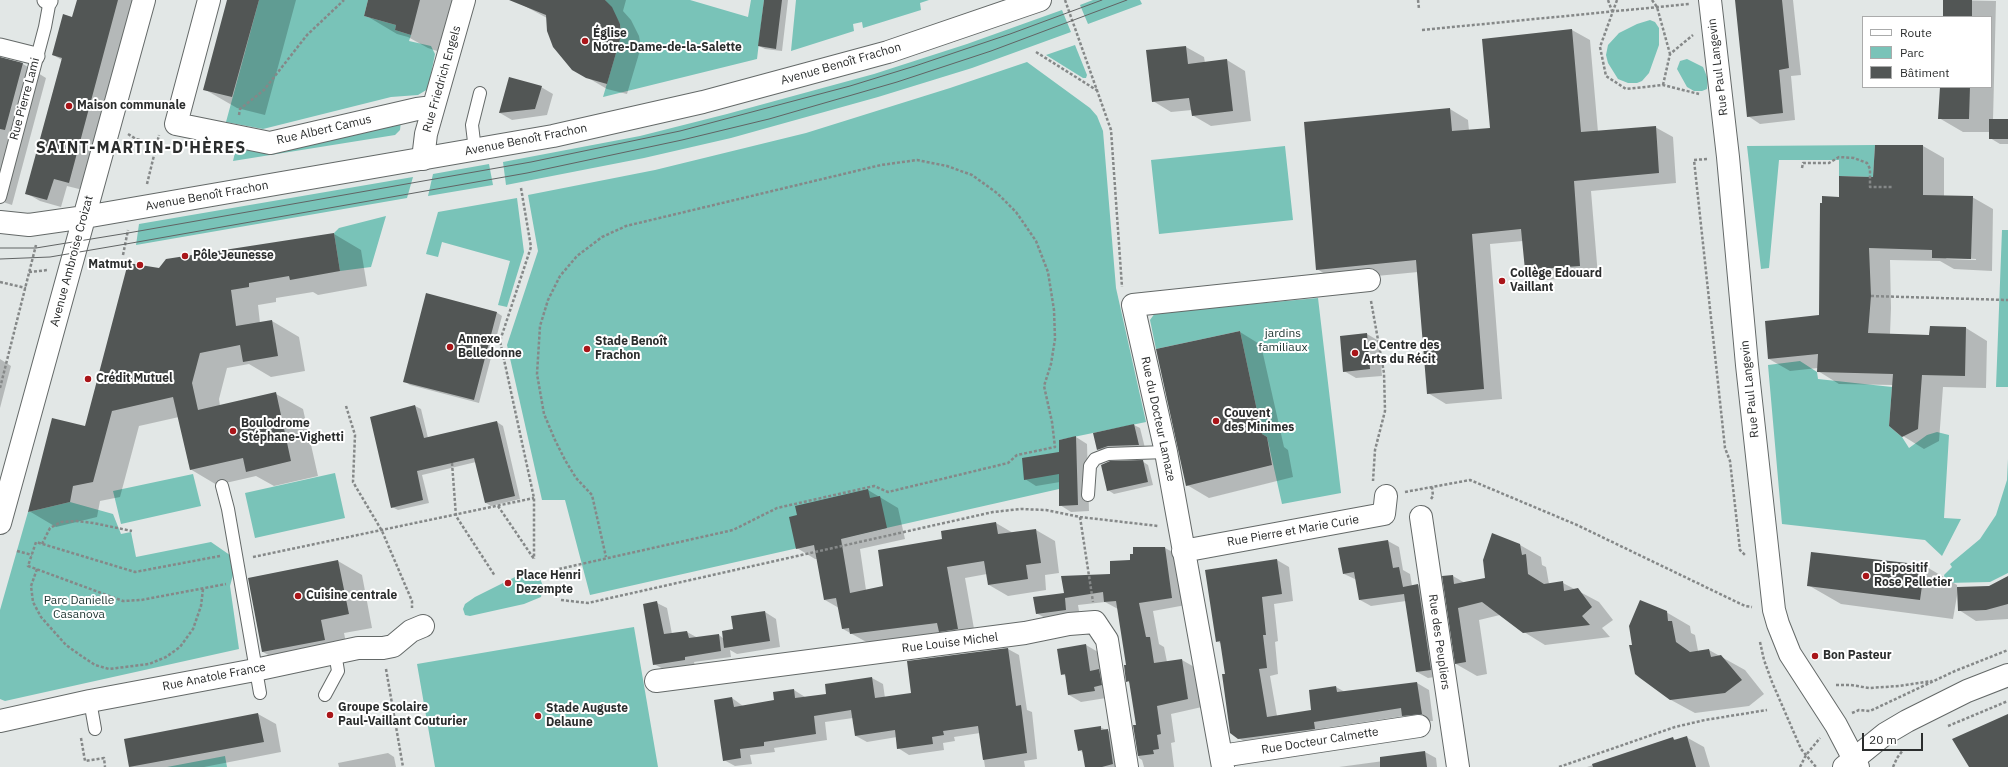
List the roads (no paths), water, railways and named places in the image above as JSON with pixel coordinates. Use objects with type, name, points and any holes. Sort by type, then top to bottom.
[{"type":"street","name":"Avenue Ambroise Croizat","points":[[0,523],[144,0]]},
{"type":"street","name":"Rue Albert Camus","points":[[209,0],[176,124],[270,143],[417,108],[433,107]]},
{"type":"street","name":"Rue Friedrich Engels","points":[[423,159],[426,134],[464,0]]},
{"type":"street","name":"Avenue Benoît Frachon","points":[[0,222],[29,225],[85,217],[553,136],[703,102],[888,52],[1040,0]]},
{"type":"street","name":"Rue Paul Langevin","points":[[1701,2],[1727,149],[1747,364],[1774,610],[1790,654],[1836,725],[1852,764]]},
{"type":"street","points":[[0,47],[36,56]]},
{"type":"street","name":"Rue du Docteur Lamaze","points":[[1222,761],[1166,452],[1133,305],[1369,280]]},
{"type":"street","name":"Rue Pierre et Marie Curie","points":[[1183,551],[1384,514],[1386,496]]},
{"type":"street","name":"Rue des Peupliers","points":[[1421,517],[1458,767]]},
{"type":"street","name":"Rue Louise Michel","points":[[656,681],[1025,633],[1069,624],[1095,622],[1107,640],[1127,767]]},
{"type":"street","name":"Rue Anatole France","points":[[0,721],[90,701],[255,670],[358,648],[383,648],[393,646],[417,628]]},
{"type":"street","points":[[1852,764],[1885,734],[1907,721],[1967,690],[2008,675]]},
{"type":"street","name":"Rue Docteur Calmette","points":[[1222,761],[1419,726]]},
{"type":"lane","name":"Rue Pierre Lami","points":[[0,197],[36,56],[48,0]]},
{"type":"lane","points":[[475,150],[472,126],[480,93]]},
{"type":"lane","points":[[1088,495],[1090,466],[1096,459],[1108,454],[1166,452]]},
{"type":"lane","points":[[222,486],[260,693]]},
{"type":"lane","points":[[325,695],[338,671],[335,653]]},
{"type":"lane","points":[[90,701],[95,729]]},
{"type":"tram line","points":[[0,248],[36,248],[128,233],[531,162],[680,131],[850,86],[915,66],[1010,34],[1102,0]]},
{"type":"tram line","points":[[0,259],[50,257],[126,244],[527,173],[682,140],[769,119],[897,82],[991,51],[1127,0]]},
{"type":"place","name":"Église Notre-Dame-de-la-Salette","points":[[585,41]]},
{"type":"place","name":"Maison communale","points":[[69,106]]},
{"type":"place","name":"Pôle Jeunesse","points":[[185,256]]},
{"type":"place","name":"Matmut","points":[[140,265]]},
{"type":"place","name":"Collège Edouard Vaillant","points":[[1502,281]]},
{"type":"place","name":"Annexe Belledonne","points":[[450,347]]},
{"type":"place","name":"Stade Benoît Frachon","points":[[587,349]]},
{"type":"place","name":"Le Centre des Arts du Récit","points":[[1355,353]]},
{"type":"place","name":"Crédit Mutuel","points":[[88,379]]},
{"type":"place","name":"Couvent des Minimes","points":[[1216,421]]},
{"type":"place","name":"Boulodrome Stéphane-Vighetti","points":[[233,431]]},
{"type":"place","name":"Dispositif Rose Pelletier","points":[[1866,576]]},
{"type":"place","name":"Place Henri Dezempte","points":[[508,583]]},
{"type":"place","name":"Cuisine centrale","points":[[298,596]]},
{"type":"place","name":"Bon Pasteur","points":[[1815,656]]},
{"type":"place","name":"Groupe Scolaire Paul-Vaillant Couturier","points":[[330,715]]},
{"type":"place","name":"Stade Auguste Delaune","points":[[538,716]]},
{"type":"district","name":"SAINT-MARTIN-D'HÈRES","points":[[141,148]]},
{"type":"park label","name":"jardins familiaux","points":[[1283,341]]},
{"type":"park label","name":"Parc Danielle Casanova","points":[[79,608]]}]
